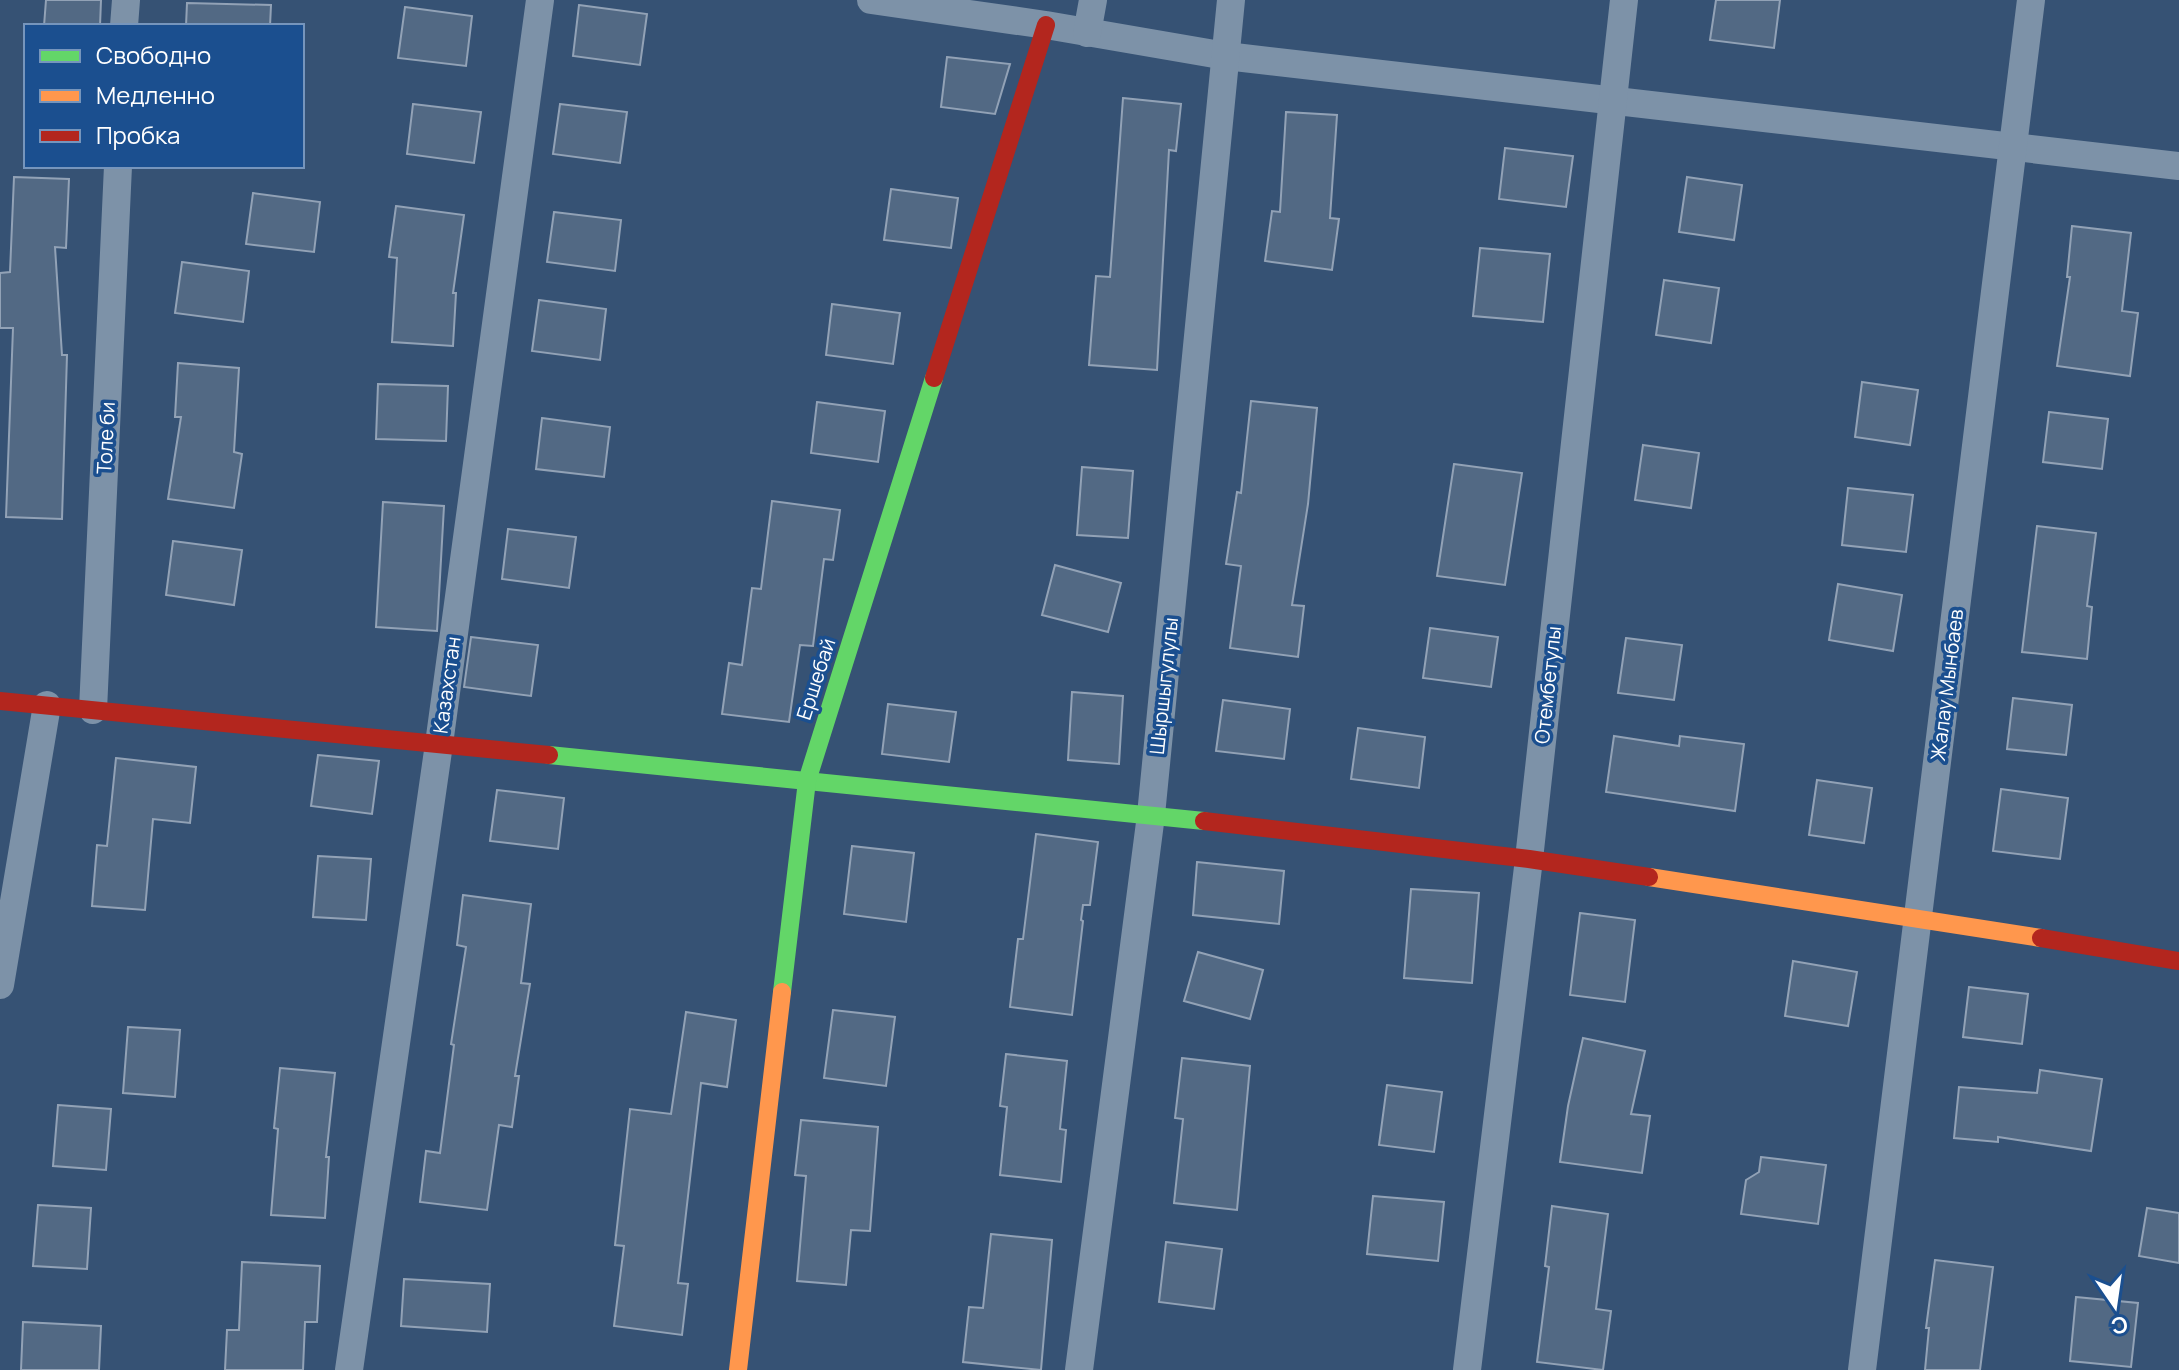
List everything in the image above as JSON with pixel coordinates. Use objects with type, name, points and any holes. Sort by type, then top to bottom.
[{"type":"street","points":[[124,24],[126,0]]},
{"type":"street","name":"Казахстан","points":[[349,1370],[439,744],[540,0]]},
{"type":"street","points":[[871,0],[1046,25],[1226,56],[2179,166]]},
{"type":"street","points":[[1087,33],[1093,0]]},
{"type":"street","name":"Шыршыгулулы","points":[[1079,1370],[1151,815],[1231,0]]},
{"type":"street","name":"Отембетулы","points":[[1467,1370],[1529,859],[1624,0]]},
{"type":"street","name":"Жалау Мынбаев","points":[[1862,1370],[2031,0]]},
{"type":"street","name":"Ершебай","points":[[738,1370],[807,781],[1046,25]]},
{"type":"street","name":"Толе би","points":[[93,710],[118,168]]},
{"type":"street","points":[[0,701],[1151,815],[1529,859],[1919,917],[2179,961]]},
{"type":"street","points":[[0,985],[47,705]]},
{"type":"building","points":[[46,0],[101,0],[100,24],[44,24]]},
{"type":"building","points":[[1716,0],[1780,0],[1774,48],[1710,40]]},
{"type":"building","points":[[187,3],[271,5],[270,24],[186,24]]},
{"type":"building","points":[[579,5],[647,14],[640,65],[573,56]]},
{"type":"building","points":[[405,7],[472,16],[466,66],[398,58]]},
{"type":"building","points":[[947,57],[1010,64],[995,114],[941,107]]},
{"type":"building","points":[[1123,98],[1181,104],[1176,151],[1169,150],[1157,370],[1089,365],[1096,276],[1110,277]]},
{"type":"building","points":[[413,104],[481,112],[474,163],[407,154]]},
{"type":"building","points":[[560,104],[627,112],[620,163],[553,154]]},
{"type":"building","points":[[1286,112],[1337,115],[1330,218],[1339,219],[1332,270],[1265,261],[1272,211],[1280,212]]},
{"type":"building","points":[[1505,148],[1573,156],[1566,207],[1499,199]]},
{"type":"building","points":[[14,177],[69,179],[66,248],[55,247],[62,355],[67,355],[62,519],[6,517],[13,328],[0,328],[0,273],[10,272]]},
{"type":"building","points":[[1687,177],[1742,185],[1734,240],[1679,232]]},
{"type":"building","points":[[891,189],[958,198],[951,248],[884,240]]},
{"type":"building","points":[[253,193],[320,202],[314,252],[246,244]]},
{"type":"building","points":[[396,206],[464,215],[453,293],[456,293],[453,346],[392,342],[397,258],[389,257]]},
{"type":"building","points":[[554,212],[621,220],[615,271],[547,262]]},
{"type":"building","points":[[2072,226],[2131,233],[2122,311],[2138,313],[2130,376],[2057,366],[2070,277],[2067,277]]},
{"type":"building","points":[[1480,248],[1550,254],[1543,322],[1473,316]]},
{"type":"building","points":[[182,262],[249,271],[243,322],[175,313]]},
{"type":"building","points":[[1664,280],[1719,288],[1711,343],[1656,335]]},
{"type":"building","points":[[539,300],[606,309],[600,360],[532,351]]},
{"type":"building","points":[[832,304],[900,313],[893,364],[826,355]]},
{"type":"building","points":[[178,363],[239,368],[234,452],[242,454],[234,508],[168,499],[181,417],[175,417]]},
{"type":"building","points":[[1862,382],[1918,390],[1910,445],[1855,437]]},
{"type":"building","points":[[378,384],[448,386],[446,441],[376,439]]},
{"type":"building","points":[[1251,401],[1317,408],[1308,504],[1292,605],[1304,606],[1298,657],[1230,648],[1241,566],[1226,564],[1237,492],[1241,493]]},
{"type":"building","points":[[817,402],[885,411],[878,462],[811,453]]},
{"type":"building","points":[[2049,412],[2108,419],[2102,469],[2043,462]]},
{"type":"building","points":[[542,418],[610,427],[604,477],[536,469]]},
{"type":"building","points":[[1643,445],[1699,453],[1691,508],[1635,500]]},
{"type":"building","points":[[1454,464],[1522,473],[1505,585],[1437,576]]},
{"type":"building","points":[[1082,467],[1133,471],[1128,538],[1077,535]]},
{"type":"building","points":[[1848,488],[1913,495],[1906,552],[1842,545]]},
{"type":"building","points":[[772,501],[840,510],[833,560],[824,559],[813,646],[800,645],[789,722],[722,714],[729,663],[742,665],[752,588],[761,589]]},
{"type":"building","points":[[383,502],[444,506],[437,631],[376,627]]},
{"type":"building","points":[[2037,526],[2096,533],[2087,606],[2092,607],[2087,659],[2022,652]]},
{"type":"building","points":[[508,529],[576,537],[569,588],[502,579]]},
{"type":"building","points":[[173,541],[242,550],[234,605],[166,595]]},
{"type":"building","points":[[1055,565],[1121,583],[1108,632],[1042,615]]},
{"type":"building","points":[[1838,584],[1902,595],[1893,651],[1829,640]]},
{"type":"building","points":[[1430,628],[1498,637],[1491,687],[1423,678]]},
{"type":"building","points":[[471,637],[538,645],[531,696],[464,687]]},
{"type":"building","points":[[1626,638],[1682,645],[1674,700],[1618,693]]},
{"type":"building","points":[[1072,692],[1123,696],[1119,764],[1068,760]]},
{"type":"building","points":[[2013,698],[2072,705],[2066,755],[2007,749]]},
{"type":"building","points":[[1223,700],[1290,709],[1284,759],[1216,751]]},
{"type":"building","points":[[888,704],[956,712],[949,762],[882,754]]},
{"type":"building","points":[[1358,728],[1425,737],[1419,788],[1351,779]]},
{"type":"building","points":[[1614,736],[1679,746],[1680,736],[1744,744],[1735,811],[1606,792]]},
{"type":"building","points":[[318,755],[379,761],[372,814],[311,806]]},
{"type":"building","points":[[116,758],[196,767],[190,823],[153,819],[145,910],[92,906],[97,845],[107,846]]},
{"type":"building","points":[[1817,780],[1872,788],[1864,843],[1809,835]]},
{"type":"building","points":[[2001,789],[2068,798],[2060,859],[1993,851]]},
{"type":"building","points":[[497,790],[564,798],[558,849],[490,841]]},
{"type":"building","points":[[1036,834],[1098,842],[1090,905],[1083,905],[1072,1015],[1010,1007],[1018,939],[1023,939]]},
{"type":"building","points":[[852,846],[914,853],[906,922],[844,914]]},
{"type":"building","points":[[318,856],[371,859],[366,920],[313,917]]},
{"type":"building","points":[[1197,862],[1284,871],[1279,924],[1193,915]]},
{"type":"building","points":[[1411,889],[1479,893],[1472,983],[1404,978]]},
{"type":"building","points":[[463,895],[531,904],[521,983],[530,984],[515,1076],[519,1076],[512,1127],[499,1125],[487,1210],[420,1202],[426,1151],[440,1153],[454,1045],[451,1044],[466,947],[457,945]]},
{"type":"building","points":[[1580,913],[1635,920],[1625,1002],[1570,995]]},
{"type":"building","points":[[1198,952],[1263,970],[1250,1019],[1184,1001]]},
{"type":"building","points":[[1793,961],[1857,972],[1848,1026],[1785,1016]]},
{"type":"building","points":[[1969,987],[2028,994],[2022,1044],[1963,1037]]},
{"type":"building","points":[[833,1010],[895,1017],[886,1086],[824,1078]]},
{"type":"building","points":[[686,1012],[736,1020],[727,1087],[701,1083],[678,1283],[688,1284],[682,1335],[614,1326],[624,1246],[615,1245],[630,1109],[671,1114]]},
{"type":"building","points":[[128,1027],[180,1030],[175,1097],[123,1093]]},
{"type":"building","points":[[1583,1038],[1645,1051],[1631,1114],[1650,1116],[1642,1173],[1560,1162]]},
{"type":"building","points":[[1006,1054],[1067,1061],[1060,1129],[1066,1130],[1061,1182],[1000,1175],[1007,1107],[1000,1106]]},
{"type":"building","points":[[1182,1058],[1250,1066],[1237,1210],[1174,1203],[1183,1119],[1175,1118]]},
{"type":"building","points":[[280,1068],[335,1073],[326,1157],[329,1157],[325,1218],[271,1215]]},
{"type":"building","points":[[2040,1070],[2102,1079],[2091,1151],[1998,1137],[1998,1142],[1954,1138],[1959,1087],[2037,1093]]},
{"type":"building","points":[[1387,1085],[1442,1092],[1434,1152],[1379,1145]]},
{"type":"building","points":[[58,1105],[111,1109],[106,1170],[53,1166]]},
{"type":"building","points":[[801,1120],[878,1127],[870,1231],[851,1230],[846,1285],[797,1281],[806,1176],[795,1175]]},
{"type":"building","points":[[1761,1157],[1826,1165],[1818,1224],[1741,1214],[1746,1180],[1759,1172]]},
{"type":"building","points":[[1373,1196],[1444,1202],[1438,1261],[1367,1254]]},
{"type":"building","points":[[38,1205],[91,1208],[87,1269],[33,1266]]},
{"type":"building","points":[[1552,1206],[1608,1214],[1596,1309],[1611,1311],[1603,1370],[1537,1362],[1549,1267],[1545,1266]]},
{"type":"building","points":[[2147,1208],[2179,1213],[2179,1263],[2139,1256]]},
{"type":"building","points":[[991,1234],[1052,1240],[1041,1370],[963,1362],[969,1307],[983,1308]]},
{"type":"building","points":[[1166,1242],[1222,1249],[1214,1309],[1159,1302]]},
{"type":"building","points":[[1935,1260],[1993,1267],[1980,1370],[1925,1370],[1929,1328],[1926,1328]]},
{"type":"building","points":[[242,1262],[320,1266],[317,1322],[305,1322],[303,1370],[225,1370],[227,1330],[239,1330]]},
{"type":"building","points":[[404,1279],[490,1284],[487,1332],[401,1326]]},
{"type":"building","points":[[2076,1297],[2138,1303],[2131,1367],[2070,1361]]},
{"type":"building","points":[[23,1322],[101,1326],[99,1370],[21,1370]]},
{"type":"traffic: fast","points":[[782,992],[807,781],[934,378]]},
{"type":"traffic: fast","points":[[549,755],[1204,821]]},
{"type":"traffic: slow","points":[[1649,877],[2041,938]]},
{"type":"traffic: slow","points":[[738,1370],[782,992]]},
{"type":"traffic: jam","points":[[934,378],[1046,25]]},
{"type":"traffic: jam","points":[[0,701],[549,755]]},
{"type":"traffic: jam","points":[[1204,821],[1529,859],[1649,877]]},
{"type":"traffic: jam","points":[[2041,938],[2179,961]]}]
